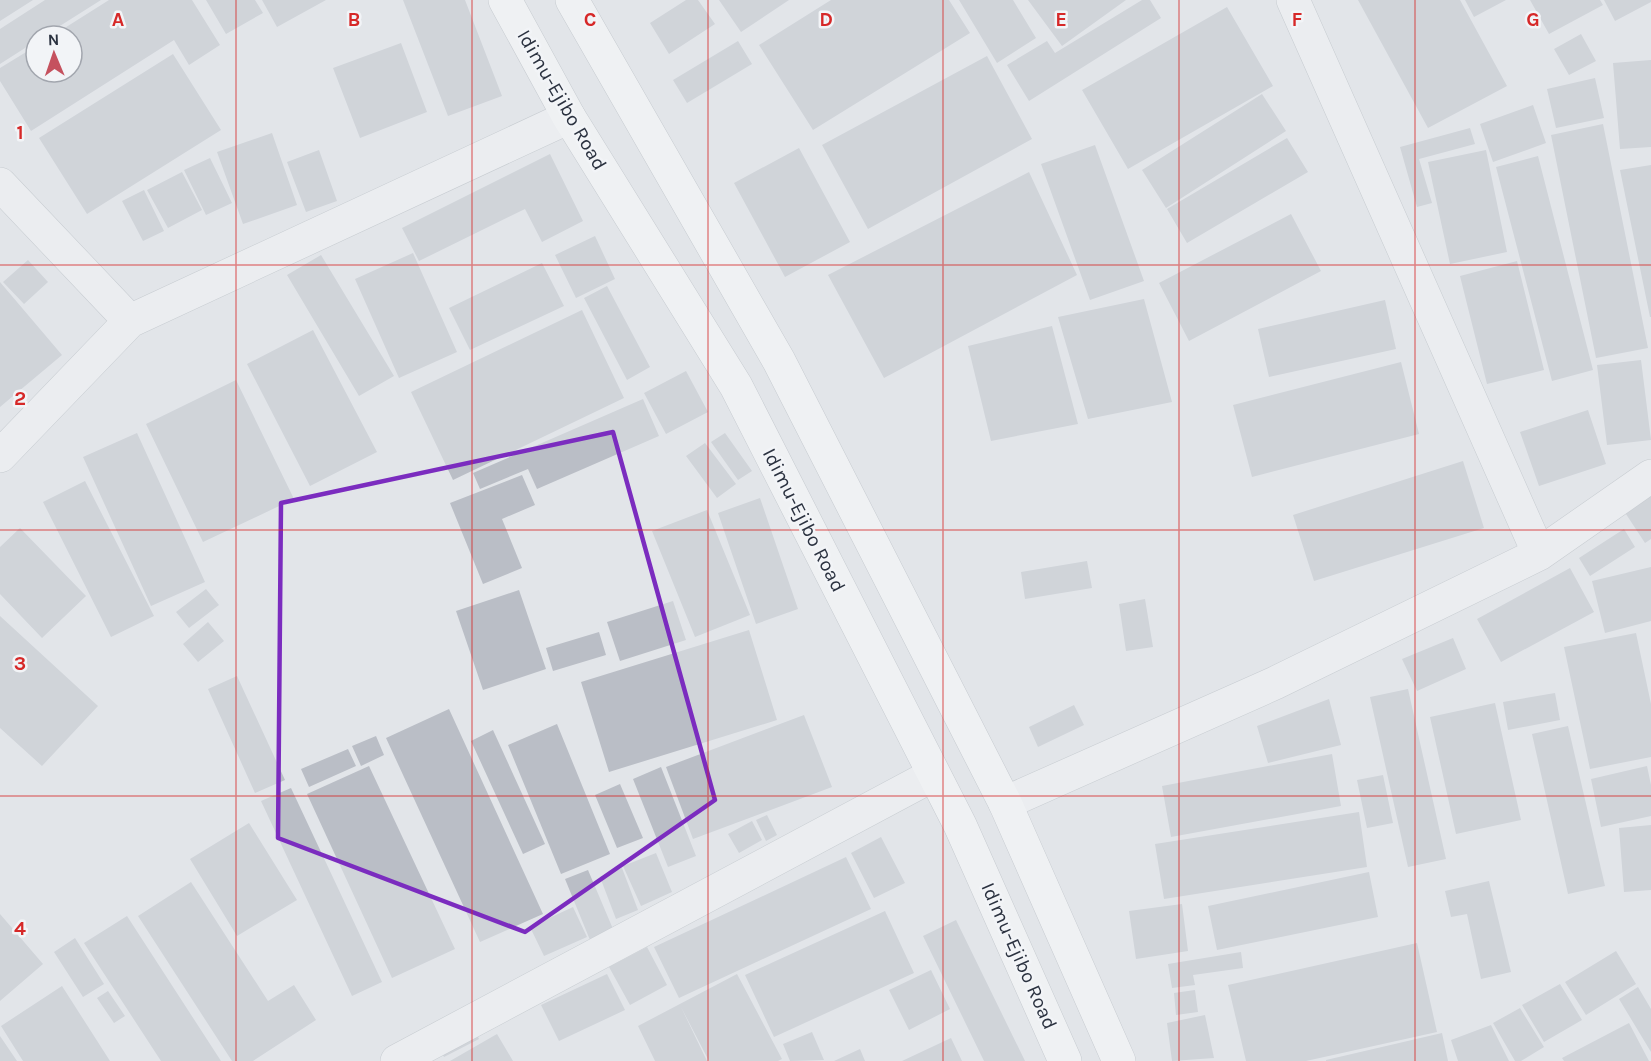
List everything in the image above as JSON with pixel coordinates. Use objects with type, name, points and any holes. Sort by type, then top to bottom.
[{"type":"main road","name":"Idimu-Ejibo Road","points":[[506,0],[569,117],[736,386],[960,825],[1065,1061]]},
{"type":"main road","points":[[572,0],[779,361],[1005,803],[1119,1061]]},
{"type":"street","points":[[1293,0],[1539,554]]},
{"type":"street","points":[[0,456],[130,321],[569,117]]},
{"type":"street","points":[[0,184],[130,321]]},
{"type":"street","points":[[1005,803],[1275,683],[1539,554],[1651,476]]},
{"type":"street","points":[[397,1061],[933,775]]},
{"type":"highlighted area","points":[[613,432],[715,800],[525,932],[278,838],[281,503]]},
{"type":"building","points":[[0,0],[33,0],[0,21]]},
{"type":"building","points":[[45,0],[101,0],[63,24],[24,24],[24,49],[0,64],[0,29]]},
{"type":"building","points":[[109,0],[192,0],[220,45],[189,65],[174,40],[31,131],[0,81],[0,68],[24,53],[24,84],[84,84],[84,24],[71,24]]},
{"type":"building","points":[[206,0],[255,0],[263,13],[226,34]]},
{"type":"building","points":[[262,0],[326,0],[277,27]]},
{"type":"building","points":[[403,0],[465,0],[502,96],[448,116]]},
{"type":"building","points":[[686,0],[698,0],[715,24],[669,54],[650,23]]},
{"type":"building","points":[[719,0],[789,0],[741,32]]},
{"type":"building","points":[[831,0],[949,0],[970,33],[813,130],[759,45]]},
{"type":"building","points":[[959,0],[1013,0],[1036,38],[997,63]]},
{"type":"building","points":[[1028,0],[1126,0],[1062,46]]},
{"type":"building","points":[[1142,0],[1150,0],[1161,18],[1029,101],[1007,65],[1047,41],[1055,53]]},
{"type":"building","points":[[1358,0],[1460,0],[1507,86],[1428,128]]},
{"type":"building","points":[[1465,0],[1506,0],[1474,17]]},
{"type":"building","points":[[1530,0],[1600,0],[1603,5],[1549,34]]},
{"type":"building","points":[[1604,0],[1651,0],[1651,2],[1615,21]]},
{"type":"building","points":[[1227,7],[1273,86],[1128,169],[1082,90]]},
{"type":"building","points":[[1581,34],[1596,61],[1569,75],[1554,49]]},
{"type":"building","points":[[738,41],[752,64],[687,103],[673,80]]},
{"type":"building","points":[[401,43],[427,112],[360,138],[333,68]]},
{"type":"building","points":[[173,54],[221,130],[87,214],[39,138]]},
{"type":"building","points":[[987,56],[1032,139],[868,229],[822,145]]},
{"type":"building","points":[[1651,60],[1651,147],[1620,149],[1613,63]]},
{"type":"building","points":[[1595,78],[1604,118],[1556,128],[1547,89]]},
{"type":"building","points":[[1262,94],[1286,131],[1166,208],[1142,170]]},
{"type":"building","points":[[1533,105],[1546,143],[1493,162],[1480,124]]},
{"type":"building","points":[[1603,124],[1648,348],[1596,358],[1551,135]]},
{"type":"building","points":[[1470,128],[1475,144],[1419,159],[1432,203],[1417,207],[1400,147]]},
{"type":"building","points":[[272,133],[297,205],[243,224],[217,152]]},
{"type":"building","points":[[1287,138],[1308,172],[1187,243],[1167,209]]},
{"type":"building","points":[[1095,145],[1144,281],[1090,300],[1041,164]]},
{"type":"building","points":[[799,148],[850,242],[785,277],[734,183]]},
{"type":"building","points":[[319,150],[337,201],[306,212],[287,162]]},
{"type":"building","points":[[1486,150],[1507,252],[1450,264],[1428,162]]},
{"type":"building","points":[[550,154],[583,221],[542,242],[525,209],[419,261],[402,228]]},
{"type":"building","points":[[1538,156],[1593,370],[1552,381],[1496,167]]},
{"type":"building","points":[[210,158],[232,203],[206,215],[184,170]]},
{"type":"building","points":[[1651,165],[1651,317],[1650,317],[1620,170]]},
{"type":"building","points":[[182,172],[202,210],[168,228],[147,190]]},
{"type":"building","points":[[1029,172],[1077,275],[884,378],[828,275]]},
{"type":"building","points":[[144,190],[164,231],[143,241],[122,201]]},
{"type":"building","points":[[1291,214],[1321,271],[1189,341],[1159,283]]},
{"type":"building","points":[[595,236],[615,279],[576,298],[555,255]]},
{"type":"building","points":[[413,253],[457,352],[399,378],[355,279]]},
{"type":"building","points":[[321,255],[394,376],[359,396],[287,275]]},
{"type":"building","points":[[28,260],[48,282],[24,304],[3,282]]},
{"type":"building","points":[[1517,261],[1544,370],[1487,384],[1460,276]]},
{"type":"building","points":[[542,263],[564,306],[470,350],[449,308]]},
{"type":"building","points":[[0,282],[62,355],[0,407]]},
{"type":"building","points":[[607,286],[650,367],[627,380],[584,298]]},
{"type":"building","points":[[1144,299],[1172,402],[1088,419],[1058,317]]},
{"type":"building","points":[[1385,300],[1396,349],[1269,377],[1258,329]]},
{"type":"building","points":[[582,310],[624,398],[453,480],[411,392]]},
{"type":"building","points":[[1052,326],[1078,424],[991,441],[968,346]]},
{"type":"building","points":[[313,330],[377,452],[310,486],[247,364]]},
{"type":"building","points":[[1641,360],[1651,440],[1607,445],[1597,365]]},
{"type":"building","points":[[1401,362],[1419,434],[1252,477],[1233,405]]},
{"type":"building","points":[[686,371],[708,412],[666,434],[644,393]]},
{"type":"building","points":[[236,380],[294,499],[203,542],[146,424]]},
{"type":"building","points":[[643,399],[659,436],[537,489],[528,469],[480,489],[473,473]]},
{"type":"building","points":[[1588,410],[1606,464],[1539,486],[1520,432]]},
{"type":"building","points":[[137,433],[205,582],[151,606],[83,457]]},
{"type":"building","points":[[725,433],[752,471],[738,480],[711,442]]},
{"type":"building","points":[[705,443],[736,484],[717,498],[686,456]]},
{"type":"building","points":[[1463,461],[1484,528],[1314,581],[1293,515]]},
{"type":"building","points":[[522,475],[535,505],[502,519],[522,568],[483,584],[450,503]]},
{"type":"building","points":[[85,481],[154,616],[111,637],[43,502]]},
{"type":"building","points":[[1651,493],[1651,539],[1645,543],[1624,511]]},
{"type":"building","points":[[760,498],[798,609],[756,624],[718,513]]},
{"type":"building","points":[[707,510],[750,615],[695,637],[652,531]]},
{"type":"building","points":[[20,528],[86,596],[42,638],[0,594],[0,547]]},
{"type":"building","points":[[1624,529],[1635,547],[1590,576],[1579,558]]},
{"type":"building","points":[[1087,561],[1092,588],[1025,599],[1021,572]]},
{"type":"building","points":[[1651,567],[1651,621],[1605,633],[1592,581]]},
{"type":"building","points":[[1570,568],[1594,612],[1501,662],[1477,619]]},
{"type":"building","points":[[206,589],[219,605],[189,628],[176,612]]},
{"type":"building","points":[[519,590],[546,669],[483,690],[456,611]]},
{"type":"building","points":[[1145,599],[1153,647],[1126,651],[1119,604]]},
{"type":"building","points":[[673,601],[686,640],[620,661],[607,622]]},
{"type":"building","points":[[0,616],[98,706],[42,766],[0,728]]},
{"type":"building","points":[[208,622],[224,641],[198,662],[183,644]]},
{"type":"building","points":[[749,630],[777,720],[609,772],[581,682]]},
{"type":"building","points":[[599,632],[606,655],[553,671],[546,648]]},
{"type":"building","points":[[1636,633],[1651,704],[1651,757],[1590,769],[1564,647]]},
{"type":"building","points":[[1453,638],[1466,669],[1417,691],[1402,659]]},
{"type":"building","points":[[237,676],[285,780],[255,793],[208,689]]},
{"type":"building","points":[[1408,689],[1446,859],[1408,867],[1370,697]]},
{"type":"building","points":[[1555,693],[1560,720],[1508,730],[1503,702]]},
{"type":"building","points":[[1329,699],[1341,745],[1268,763],[1257,726]]},
{"type":"building","points":[[1495,703],[1521,820],[1456,834],[1430,717]]},
{"type":"building","points":[[1074,705],[1084,725],[1038,747],[1029,727]]},
{"type":"building","points":[[449,709],[543,914],[480,942],[386,738]]},
{"type":"building","points":[[804,715],[832,787],[693,839],[666,767]]},
{"type":"building","points":[[557,724],[610,854],[561,874],[508,745]]},
{"type":"building","points":[[1568,726],[1605,886],[1568,894],[1532,734]]},
{"type":"building","points":[[493,730],[545,844],[523,854],[471,741]]},
{"type":"building","points":[[376,736],[384,755],[361,766],[352,746]]},
{"type":"building","points":[[348,749],[356,766],[309,787],[301,769]]},
{"type":"building","points":[[1332,754],[1341,806],[1171,837],[1162,786]]},
{"type":"building","points":[[369,766],[455,949],[392,978],[307,794]]},
{"type":"building","points":[[1647,766],[1651,785],[1651,816],[1601,827],[1591,779]]},
{"type":"building","points":[[661,767],[696,856],[668,867],[633,779]]},
{"type":"building","points":[[1383,775],[1393,823],[1367,828],[1357,780]]},
{"type":"building","points":[[620,784],[643,838],[617,848],[595,795]]},
{"type":"building","points":[[291,788],[382,982],[352,996],[261,801]]},
{"type":"building","points":[[1359,812],[1367,867],[1164,899],[1155,844]]},
{"type":"building","points":[[767,815],[777,835],[766,841],[756,820]]},
{"type":"building","points":[[752,821],[762,840],[739,853],[728,834]]},
{"type":"building","points":[[249,823],[297,900],[237,936],[190,859]]},
{"type":"building","points":[[1651,825],[1651,890],[1624,892],[1619,828]]},
{"type":"building","points":[[881,837],[905,883],[874,898],[851,853]]},
{"type":"building","points":[[656,853],[672,892],[641,906],[623,866]]},
{"type":"building","points":[[846,857],[871,909],[679,998],[654,947]]},
{"type":"building","points":[[622,868],[638,910],[616,919],[600,877]]},
{"type":"building","points":[[588,870],[613,929],[590,940],[565,879]]},
{"type":"building","points":[[1369,872],[1378,917],[1217,950],[1208,906]]},
{"type":"building","points":[[1489,881],[1511,972],[1481,979],[1467,914],[1451,917],[1445,891]]},
{"type":"building","points":[[191,882],[268,1001],[294,985],[316,1020],[253,1061],[232,1061],[138,916]]},
{"type":"building","points":[[1182,904],[1188,951],[1136,959],[1129,911]]},
{"type":"building","points":[[573,907],[587,937],[544,956],[530,927]]},
{"type":"building","points":[[885,911],[914,973],[774,1037],[745,975]]},
{"type":"building","points":[[0,914],[43,964],[0,1001]]},
{"type":"building","points":[[127,916],[221,1061],[161,1061],[84,943]]},
{"type":"building","points":[[956,920],[1025,1061],[984,1061],[923,936]]},
{"type":"building","points":[[75,938],[104,984],[83,997],[54,952]]},
{"type":"building","points":[[1417,943],[1437,1032],[1306,1061],[1246,1061],[1228,985]]},
{"type":"building","points":[[647,947],[667,985],[630,1005],[609,967]]},
{"type":"building","points":[[1616,951],[1636,984],[1586,1015],[1565,982]]},
{"type":"building","points":[[1241,952],[1243,968],[1193,975],[1195,985],[1172,988],[1168,964]]},
{"type":"building","points":[[931,970],[950,1009],[909,1030],[889,990]]},
{"type":"building","points":[[607,974],[625,1010],[559,1041],[541,1005]]},
{"type":"building","points":[[737,974],[782,1059],[778,1061],[709,1061],[681,1007],[707,1061],[655,1061],[638,1026]]},
{"type":"building","points":[[1560,984],[1582,1020],[1544,1042],[1522,1005]]},
{"type":"building","points":[[62,986],[110,1061],[23,1061],[1,1026]]},
{"type":"building","points":[[1638,987],[1651,1009],[1651,1052],[1619,999]]},
{"type":"building","points":[[1195,990],[1198,1012],[1176,1015],[1174,993]]},
{"type":"building","points":[[108,991],[125,1016],[114,1023],[97,998]]},
{"type":"building","points":[[1520,1008],[1544,1047],[1521,1061],[1515,1061],[1493,1023]]},
{"type":"building","points":[[1205,1015],[1214,1058],[1172,1061],[1167,1023]]},
{"type":"building","points":[[1629,1023],[1649,1061],[1564,1061],[1562,1058]]},
{"type":"building","points":[[472,1024],[479,1039],[444,1057],[436,1042]]},
{"type":"building","points":[[1491,1025],[1509,1061],[1458,1061],[1451,1040]]},
{"type":"building","points":[[812,1032],[824,1060],[790,1061],[783,1044]]},
{"type":"building","points":[[1442,1033],[1448,1061],[1326,1061],[1326,1060]]},
{"type":"building","points":[[497,1034],[513,1061],[450,1061]]},
{"type":"building","points":[[0,1036],[17,1061],[0,1061]]},
{"type":"building","points":[[951,1038],[962,1061],[902,1061]]},
{"type":"building","points":[[860,1049],[865,1061],[834,1061]]}]
